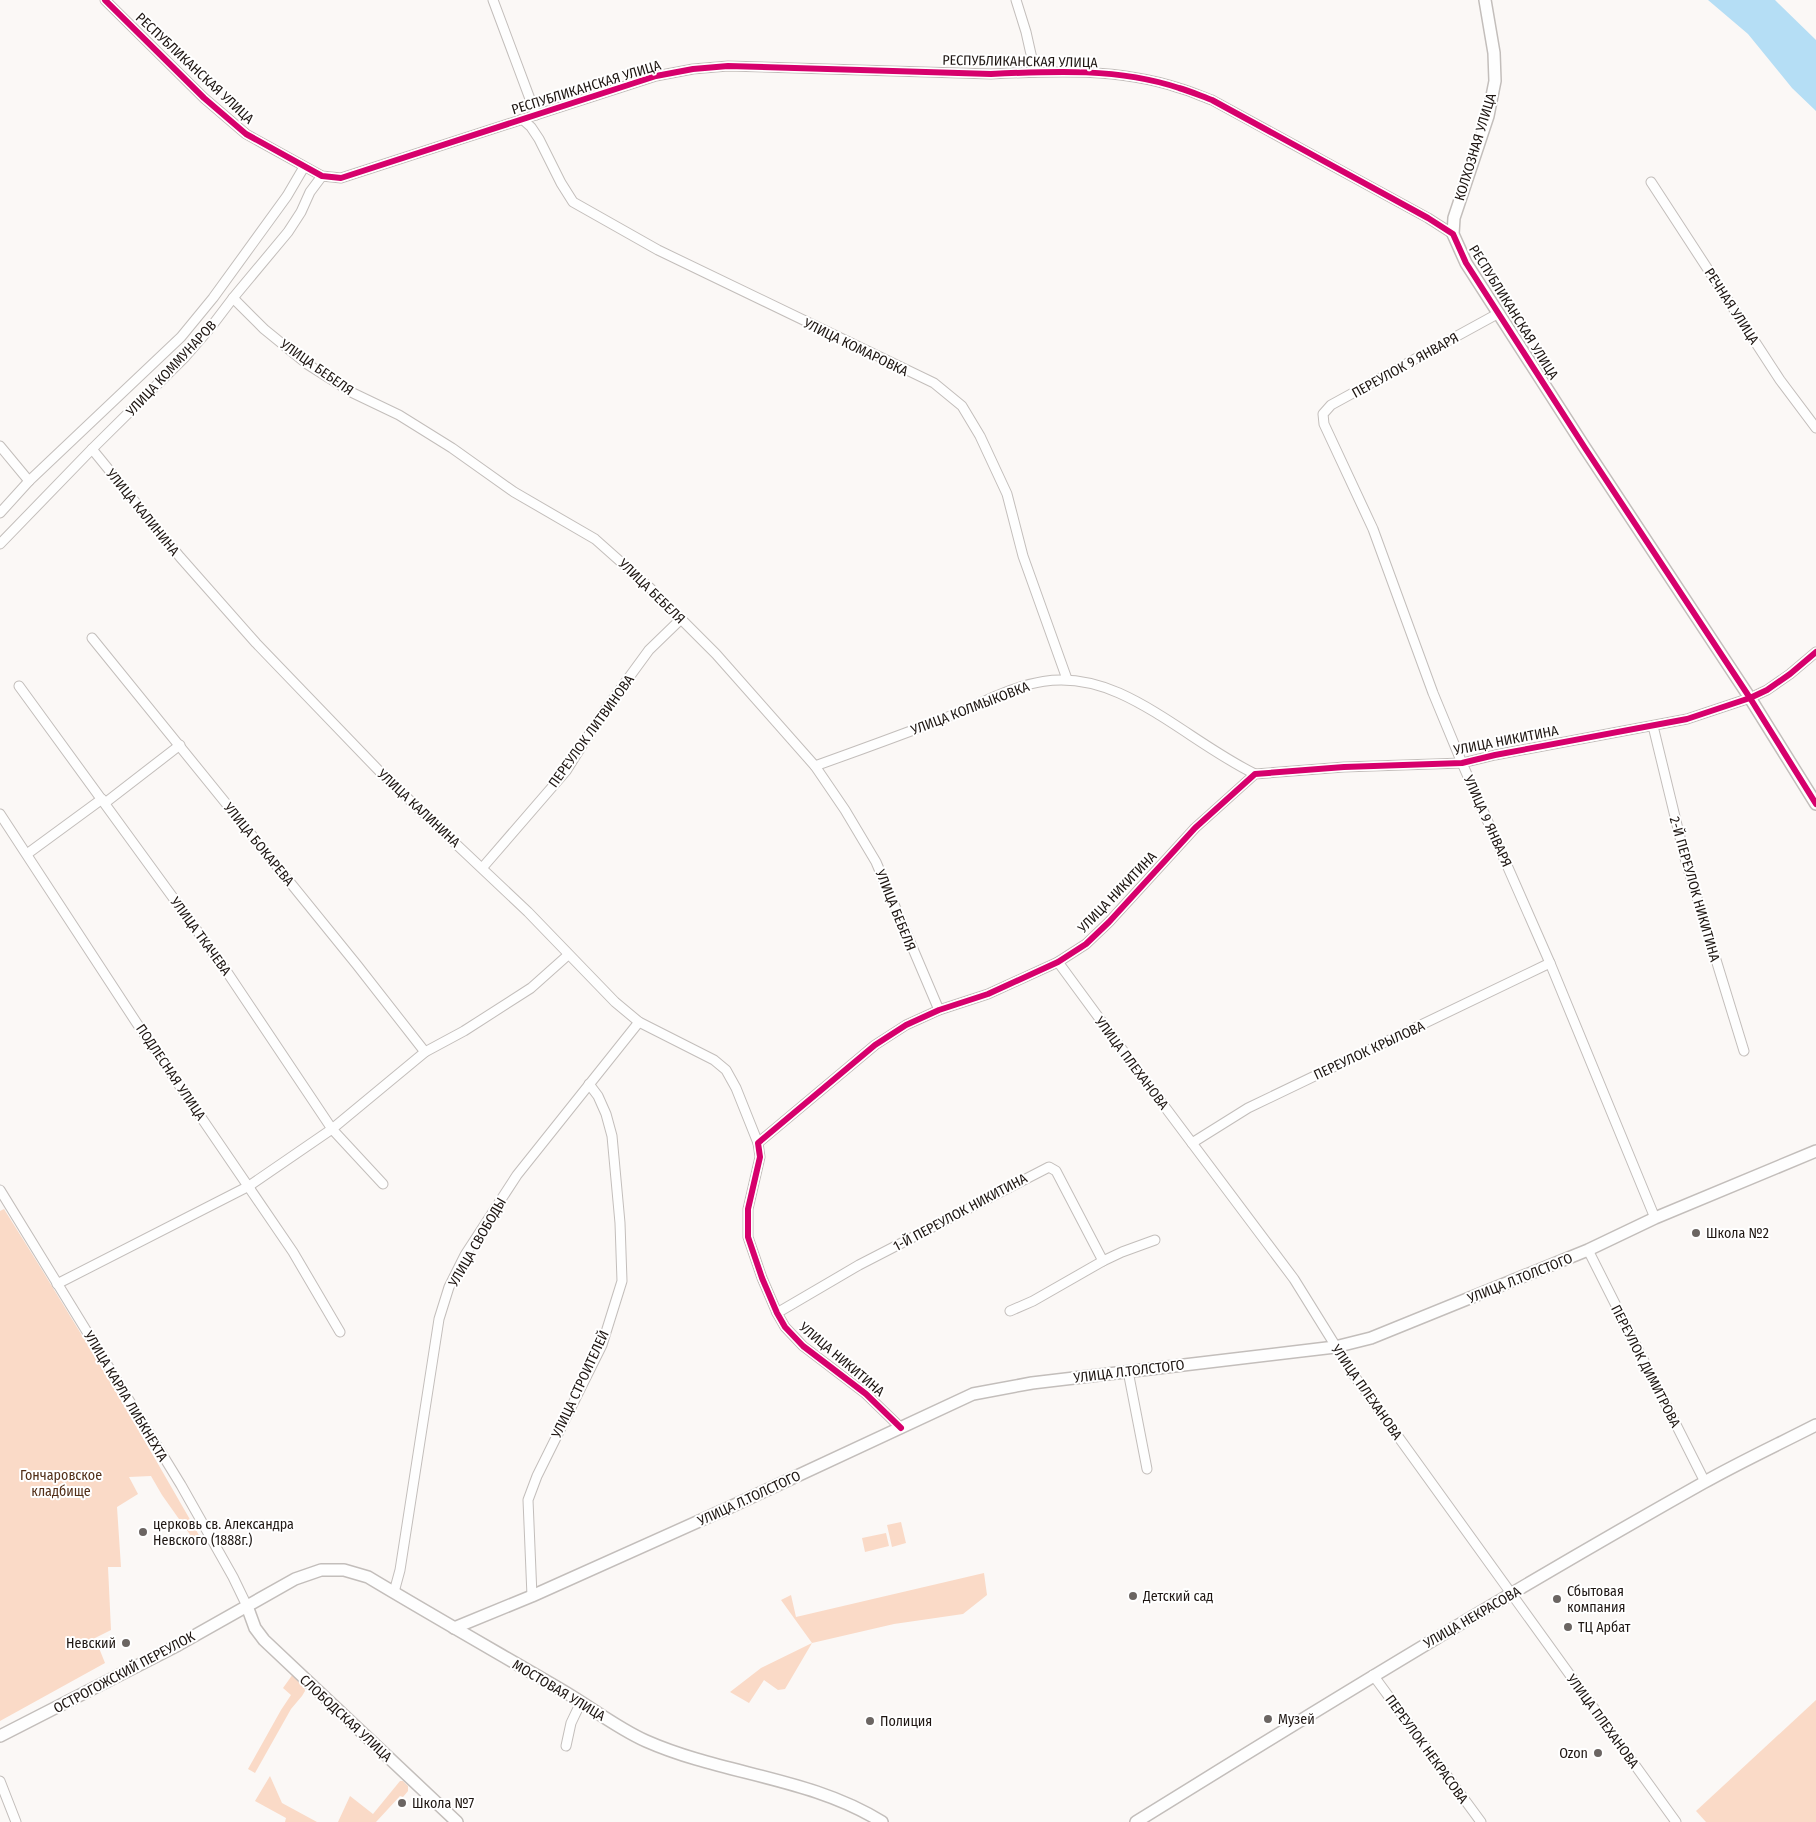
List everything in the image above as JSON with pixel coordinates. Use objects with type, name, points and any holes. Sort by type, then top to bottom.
[{"type":"street","name":"РЕСПУБЛИКАНСКАЯ УЛИЦА","points":[[105,0],[204,98],[246,134],[322,176],[341,178],[656,76],[693,69],[728,66],[991,74],[1088,72],[1136,78],[1178,87],[1212,100],[1453,234],[1466,263],[1750,698],[1816,804]]},
{"type":"street","points":[[494,0],[536,115]]},
{"type":"street","points":[[1016,0],[1026,32],[1035,72]]},
{"type":"street","name":"КОЛХОЗНАЯ УЛИЦА","points":[[1453,234],[1454,218],[1488,116],[1495,81],[1494,53],[1485,0]]},
{"type":"street","name":"УЛИЦА КОМАРОВКА","points":[[522,119],[531,127],[539,139],[572,202],[658,250],[934,383],[962,406],[980,436],[1007,494],[1023,556],[1067,679]]},
{"type":"street","name":"УЛИЦА КОММУНАРОВ","points":[[0,513],[29,482],[181,337],[213,298],[282,204],[304,167]]},
{"type":"street","name":"УЛИЦА КОММУНАРОВ","points":[[0,544],[185,357],[288,232],[301,212],[310,192],[322,176]]},
{"type":"street","name":"РЕЧНАЯ УЛИЦА","points":[[1651,182],[1780,380],[1816,428]]},
{"type":"street","name":"УЛИЦА БЕБЕЛЯ","points":[[233,298],[264,329],[308,364],[353,393],[407,420],[452,448],[514,492],[595,539],[649,587],[716,654],[815,766],[846,810],[876,862],[939,1010]]},
{"type":"street","name":"ПЕРЕУЛОК 9 ЯНВАРЯ","points":[[1324,424],[1323,414],[1331,405],[1499,313]]},
{"type":"street","name":"УЛИЦА 9 ЯНВАРЯ","points":[[1324,424],[1373,529],[1462,763],[1550,963],[1655,1218]]},
{"type":"street","points":[[0,446],[29,482]]},
{"type":"street","name":"УЛИЦА КАЛИНИНА","points":[[92,449],[180,557],[256,643],[386,778],[482,867],[615,1002],[639,1022],[707,1056],[726,1070],[736,1088],[758,1143]]},
{"type":"street","name":"ПЕРЕУЛОК ЛИТВИНОВА","points":[[482,867],[566,771],[600,717],[649,650],[681,619]]},
{"type":"street","name":"УЛИЦА БОКАРЕВА","points":[[92,638],[180,745],[425,1052]]},
{"type":"street","name":"УЛИЦА НИКИТИНА","points":[[901,1428],[866,1394],[803,1346],[784,1326],[777,1313],[748,1238],[748,1209],[760,1157],[758,1143],[875,1045],[906,1025],[939,1010],[988,994],[1058,962],[1086,944],[1109,922],[1195,828],[1255,774],[1344,767],[1462,763],[1495,755],[1687,719],[1750,698],[1767,690],[1816,652]]},
{"type":"street","name":"УЛИЦА КОЛМЫКОВКА","points":[[815,766],[941,720],[1015,687],[1044,680],[1067,679],[1091,684],[1126,696],[1231,763],[1255,774]]},
{"type":"street","name":"УЛИЦА ТКАЧЕВА","points":[[19,686],[225,969],[332,1129],[383,1184]]},
{"type":"street","name":"2-Й ПЕРЕУЛОК НИКИТИНА","points":[[1652,726],[1686,862],[1744,1051]]},
{"type":"street","points":[[27,854],[180,745]]},
{"type":"street","name":"ПОДЛЕСНАЯ УЛИЦА","points":[[0,814],[136,1022],[293,1252],[340,1332]]},
{"type":"street","points":[[57,1284],[249,1186],[332,1129],[425,1052],[464,1031],[531,988],[568,955]]},
{"type":"street","name":"УЛИЦА ПЛЕХАНОВА","points":[[1058,962],[1294,1279],[1335,1347],[1676,1822]]},
{"type":"street","name":"ПЕРЕУЛОК КРЫЛОВА","points":[[1192,1143],[1248,1108],[1550,963]]},
{"type":"street","name":"УЛИЦА СВОБОДЫ","points":[[394,1592],[400,1570],[439,1320],[449,1287],[465,1255],[517,1175],[639,1022]]},
{"type":"street","name":"УЛИЦА СТРОИТЕЛЕЙ","points":[[532,1596],[528,1500],[545,1460],[602,1345],[622,1281],[620,1223],[612,1136],[606,1114],[598,1096],[589,1084]]},
{"type":"street","name":"УЛИЦА Л.ТОЛСТОГО","points":[[454,1628],[532,1596],[726,1509],[974,1394],[1032,1383],[1335,1347],[1371,1338],[1588,1250],[1655,1218],[1816,1151]]},
{"type":"street","name":"1-Й ПЕРЕУЛОК НИКИТИНА","points":[[777,1313],[859,1265],[1049,1167],[1056,1172],[1103,1261]]},
{"type":"street","name":"УЛИЦА КАРЛА ЛИБКНЕХТА","points":[[0,1190],[180,1485],[234,1577],[247,1606]]},
{"type":"street","points":[[1010,1311],[1033,1301],[1103,1261],[1135,1246],[1155,1240]]},
{"type":"street","name":"ПЕРЕУЛОК ДИМИТРОВА","points":[[1588,1250],[1705,1482]]},
{"type":"street","points":[[1128,1371],[1147,1469]]},
{"type":"street","name":"УЛИЦА НЕКРАСОВА","points":[[1136,1822],[1373,1675],[1705,1482],[1816,1425]]},
{"type":"street","name":"МОСТОВАЯ УЛИЦА","points":[[247,1606],[295,1579],[322,1570],[344,1570],[368,1577],[614,1723],[662,1747],[723,1767],[807,1788],[847,1803],[882,1822]]},
{"type":"street","name":"ОСТРОГОЖСКИЙ ПЕРЕУЛОК","points":[[0,1736],[178,1645],[247,1606]]},
{"type":"street","name":"СЛОБОДСКАЯ УЛИЦА","points":[[247,1606],[255,1628],[264,1640],[457,1822]]},
{"type":"street","name":"ПЕРЕУЛОК НЕКРАСОВА","points":[[1373,1675],[1481,1822]]},
{"type":"street","points":[[566,1746],[571,1723],[581,1702]]},
{"type":"street","points":[[0,1781],[16,1822]]},
{"type":"green space","name":"Гончаровское кладбище","points":[[4,1209],[104,1372],[200,1537],[191,1536],[151,1476],[129,1477],[138,1494],[117,1507],[121,1567],[108,1567],[111,1630],[95,1638],[105,1663],[0,1721],[0,1211]]},
{"type":"green space","points":[[901,1522],[906,1543],[892,1547],[887,1525]]},
{"type":"green space","points":[[886,1533],[889,1546],[865,1552],[862,1538]]},
{"type":"green space","points":[[984,1573],[987,1595],[963,1614],[894,1624],[812,1643],[781,1600],[791,1595],[796,1617]]},
{"type":"green space","points":[[812,1643],[785,1689],[778,1690],[764,1680],[749,1703],[730,1692],[761,1668]]},
{"type":"green space","points":[[293,1674],[304,1686],[305,1691],[291,1709],[255,1773],[248,1769],[291,1695],[283,1688]]},
{"type":"green space","points":[[1816,1700],[1816,1822],[1706,1822],[1696,1811]]},
{"type":"green space","points":[[270,1776],[282,1803],[317,1822],[285,1822],[286,1818],[255,1801]]},
{"type":"green space","points":[[400,1781],[403,1781],[408,1786],[408,1791],[403,1797],[400,1796],[376,1822],[338,1822],[350,1796],[373,1814]]},
{"type":"water","points":[[1708,0],[1775,0],[1816,40],[1816,111],[1792,88],[1748,34]]},
{"type":"cycle path","points":[[105,0],[204,98],[246,134],[322,176],[341,178],[656,76],[693,69],[728,66],[991,74],[1086,72],[1133,77],[1156,82],[1212,100],[1428,218],[1453,234],[1466,263],[1750,698],[1816,804]]},
{"type":"cycle path","points":[[901,1428],[866,1394],[803,1346],[785,1327],[777,1313],[762,1278],[748,1237],[748,1209],[760,1157],[758,1143],[875,1045],[906,1025],[939,1010],[988,994],[1058,962],[1086,944],[1109,922],[1195,828],[1255,774],[1344,767],[1462,763],[1495,755],[1687,719],[1750,698],[1767,690],[1816,652]]},
{"type":"place","name":"Школа №2","points":[[1696,1233]]},
{"type":"place","name":"церковь св. Александра Невского (1888г.)","points":[[143,1532]]},
{"type":"place","name":"Детский сад","points":[[1133,1596]]},
{"type":"place","name":"Сбытовая компания","points":[[1557,1599]]},
{"type":"place","name":"ТЦ Арбат","points":[[1568,1627]]},
{"type":"place","name":"Невский","points":[[126,1643]]},
{"type":"place","name":"Музей","points":[[1268,1719]]},
{"type":"place","name":"Полиция","points":[[870,1721]]},
{"type":"place","name":"Ozon","points":[[1598,1753]]},
{"type":"place","name":"Школа №7","points":[[402,1803]]}]
